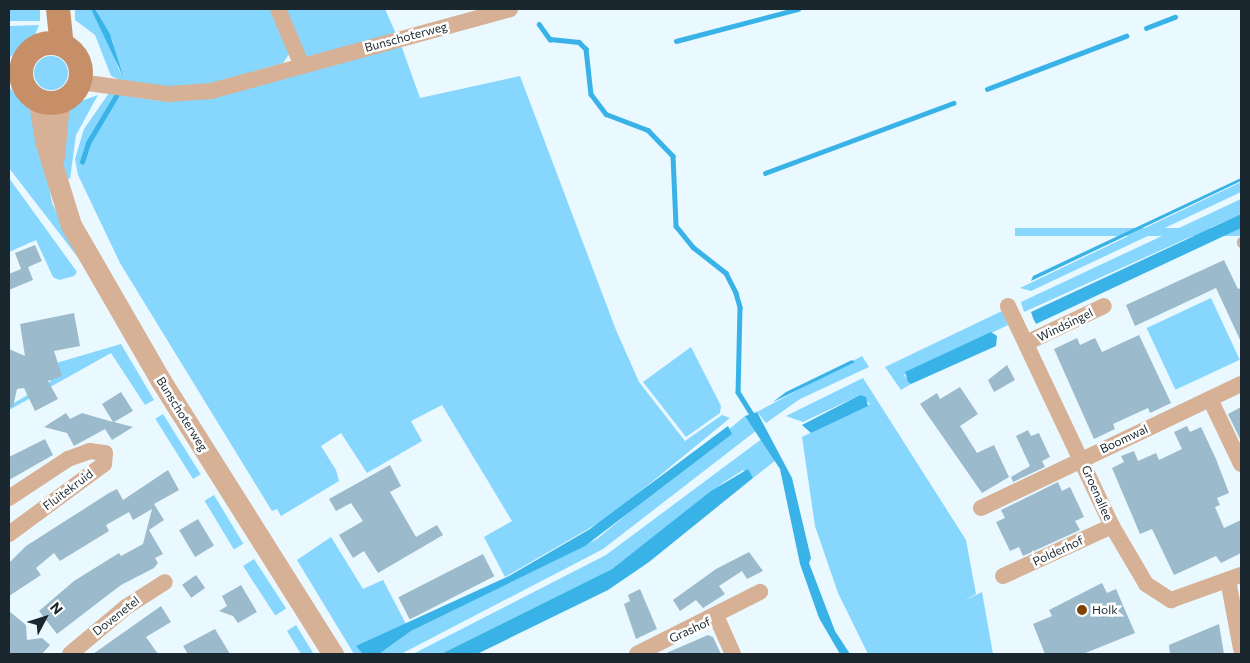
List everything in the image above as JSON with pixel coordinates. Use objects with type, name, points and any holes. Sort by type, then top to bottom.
[{"type":"main road","points":[[46,9],[51,45]]},
{"type":"main road","points":[[51,45],[76,56],[80,82],[76,91],[49,102],[15,73],[51,45],[58,9]]},
{"type":"street","points":[[278,9],[302,66]]},
{"type":"street","name":"Bunschoterweg","points":[[80,82],[152,93],[188,94],[302,66],[510,9]]},
{"type":"street","name":"Bunschoterweg","points":[[49,102],[52,164],[71,226],[161,381],[333,654]]},
{"type":"street","name":"Groenallee","points":[[1008,306],[1082,458],[1112,526],[1146,584],[1171,600],[1235,578]]},
{"type":"street","name":"Windsingel","points":[[1026,343],[1104,306]]},
{"type":"street","name":"Boomwal","points":[[981,508],[1082,458],[1241,384]]},
{"type":"street","points":[[1210,399],[1241,464]]},
{"type":"street","name":"Fluitekruid","points":[[9,498],[68,459],[90,452],[104,453],[104,464],[9,534]]},
{"type":"street","name":"Polderhof","points":[[1003,576],[1112,526]]},
{"type":"street","points":[[1235,578],[1241,649]]},
{"type":"street","name":"Dovenetel","points":[[70,654],[126,607],[165,582]]},
{"type":"street","name":"Grashof","points":[[637,654],[716,618],[760,592]]},
{"type":"street","name":"Grashof","points":[[716,618],[733,654]]},
{"type":"shaded area","points":[[9,9],[40,9],[40,21],[9,21]]},
{"type":"shaded area","points":[[75,9],[91,9],[109,42],[121,75],[112,39],[95,9],[272,9],[290,53],[283,63],[209,84],[181,88],[123,81],[111,76],[95,35],[75,20]]},
{"type":"shaded area","points":[[91,9],[95,9],[110,34],[123,76]]},
{"type":"shaded area","points":[[283,9],[385,9],[396,34],[308,57],[302,52]]},
{"type":"shaded area","points":[[39,25],[34,37],[9,58],[9,26]]},
{"type":"shaded area","points":[[401,45],[420,98],[520,76],[616,330],[639,382],[685,441],[722,415],[730,418],[609,517],[505,577],[484,537],[512,521],[442,405],[411,421],[422,441],[367,473],[341,433],[321,446],[336,470],[339,481],[281,516],[277,509],[272,511],[120,263],[78,175],[75,159],[84,129],[109,93],[160,101]]},
{"type":"shaded area","points":[[51,56],[63,61],[68,73],[63,85],[51,90],[39,85],[34,73],[39,61]]},
{"type":"shaded area","points":[[9,87],[31,111],[37,125],[52,203],[83,264],[9,168]]},
{"type":"shaded area","points":[[98,95],[76,135],[70,179],[63,176],[62,166],[68,112],[81,101]]},
{"type":"shaded area","points":[[9,178],[77,272],[74,276],[59,280],[53,277],[36,240],[9,252]]},
{"type":"shaded area","points":[[1241,178],[1241,181],[1031,281],[1033,276]]},
{"type":"shaded area","points":[[1241,182],[1241,192],[1031,291],[1020,288]]},
{"type":"shaded area","points":[[1241,199],[1241,214],[1024,312],[1021,302]]},
{"type":"shaded area","points":[[1241,214],[1241,228],[1036,324],[1031,312]]},
{"type":"shaded area","points":[[1015,228],[1241,228],[1241,236],[1015,236]]},
{"type":"shaded area","points":[[1211,298],[1240,360],[1175,390],[1147,328]]},
{"type":"shaded area","points":[[1002,311],[1008,325],[904,375],[911,384],[901,390],[885,367]]},
{"type":"shaded area","points":[[991,332],[997,336],[996,346],[911,384],[908,382],[905,372]]},
{"type":"shaded area","points":[[121,344],[154,400],[145,405],[111,353],[9,410],[9,406],[51,381],[46,366]]},
{"type":"shaded area","points":[[691,347],[721,406],[720,413],[686,437],[643,382]]},
{"type":"shaded area","points":[[862,356],[869,367],[800,399],[766,423],[757,412]]},
{"type":"shaded area","points":[[852,360],[855,362],[773,402],[786,392]]},
{"type":"shaded area","points":[[863,378],[966,540],[976,594],[964,601],[982,592],[993,654],[868,654],[838,593],[815,526],[802,437],[870,404],[860,395],[803,422],[786,416]]},
{"type":"shaded area","points":[[860,395],[866,397],[868,406],[811,433],[802,425]]},
{"type":"shaded area","points":[[757,412],[792,478],[811,558],[809,563],[835,631],[850,654],[840,654],[819,618],[800,564],[780,469],[745,416]]},
{"type":"shaded area","points":[[163,414],[201,474],[193,479],[155,419]]},
{"type":"shaded area","points":[[745,416],[757,430],[603,549],[401,654],[379,654],[411,631],[597,539]]},
{"type":"shaded area","points":[[728,426],[732,434],[585,546],[411,631],[379,654],[363,654],[356,646],[509,576],[590,529]]},
{"type":"shaded area","points":[[763,438],[776,460],[753,478],[743,470],[724,482],[612,569],[441,654],[413,654],[606,555]]},
{"type":"shaded area","points":[[748,469],[753,478],[649,562],[608,590],[477,654],[441,654],[612,569],[711,491]]},
{"type":"shaded area","points":[[214,495],[243,544],[234,550],[205,501]]},
{"type":"shaded area","points":[[331,537],[363,589],[383,580],[406,624],[363,654],[354,654],[297,560]]},
{"type":"shaded area","points":[[254,559],[286,608],[275,616],[243,566]]},
{"type":"shaded area","points":[[296,625],[314,654],[301,654],[287,631]]},
{"type":"building","points":[[35,245],[42,261],[28,267],[33,280],[9,290],[9,274],[21,269],[15,253]]},
{"type":"building","points":[[1224,260],[1238,289],[1241,288],[1241,342],[1216,288],[1135,326],[1126,305]]},
{"type":"building","points":[[74,313],[80,346],[54,351],[62,376],[48,381],[58,399],[35,411],[24,388],[17,389],[13,407],[9,406],[9,349],[25,356],[20,324]]},
{"type":"building","points":[[1139,335],[1171,403],[1150,413],[1148,408],[1113,424],[1115,429],[1094,439],[1054,349],[1077,338],[1080,345],[1095,338],[1102,352]]},
{"type":"building","points":[[1007,365],[1015,380],[994,392],[988,380]]},
{"type":"building","points":[[960,387],[978,414],[960,426],[977,453],[994,445],[1009,477],[982,493],[920,404],[937,393],[940,399]]},
{"type":"building","points":[[121,392],[133,411],[114,422],[133,427],[112,440],[105,429],[74,446],[67,433],[44,427],[66,413],[70,419],[82,413],[113,422],[102,404]]},
{"type":"building","points":[[1241,407],[1241,441],[1228,414]]},
{"type":"building","points":[[1187,426],[1190,432],[1201,427],[1216,459],[1229,493],[1217,498],[1220,505],[1215,507],[1224,528],[1241,520],[1241,553],[1221,563],[1216,556],[1174,575],[1152,529],[1140,534],[1112,468],[1124,462],[1121,456],[1134,451],[1138,461],[1156,453],[1159,460],[1182,449],[1174,432]]},
{"type":"building","points":[[1028,430],[1031,436],[1039,433],[1050,457],[1042,461],[1045,467],[1013,482],[1011,477],[1030,466],[1016,436]]},
{"type":"building","points":[[45,439],[53,455],[9,480],[9,457]]},
{"type":"building","points":[[390,465],[401,486],[390,492],[416,537],[437,525],[443,535],[378,573],[364,551],[353,558],[339,535],[363,521],[351,503],[336,511],[329,499]]},
{"type":"building","points":[[168,470],[179,490],[154,504],[164,520],[149,530],[163,554],[155,558],[158,563],[154,568],[121,585],[57,634],[39,611],[74,581],[119,553],[121,556],[143,544],[152,509],[133,520],[129,512],[106,525],[109,531],[60,561],[54,553],[36,568],[41,575],[9,596],[9,563],[26,546],[109,493],[117,489],[123,500]]},
{"type":"building","points":[[1058,482],[1062,491],[1070,487],[1080,508],[1084,517],[1075,521],[1080,530],[1023,556],[1019,547],[1010,551],[996,522],[1005,518],[1001,510]]},
{"type":"building","points":[[198,519],[214,546],[195,557],[179,530]]},
{"type":"building","points":[[749,552],[763,571],[747,579],[742,571],[719,586],[725,594],[703,608],[696,600],[680,611],[673,600],[716,569]]},
{"type":"building","points":[[483,554],[494,576],[410,619],[398,597]]},
{"type":"building","points":[[196,575],[205,588],[191,598],[182,585]]},
{"type":"building","points":[[1102,583],[1107,593],[1116,589],[1135,633],[1083,654],[1045,654],[1033,624],[1052,616],[1049,610]]},
{"type":"building","points":[[241,585],[257,612],[238,623],[233,616],[219,611],[227,606],[222,596]]},
{"type":"building","points":[[640,589],[657,629],[636,639],[624,604],[630,601],[628,595]]},
{"type":"building","points":[[161,606],[171,622],[146,637],[158,654],[93,654]]},
{"type":"building","points":[[9,611],[26,625],[27,640],[42,638],[50,645],[42,654],[9,654]]},
{"type":"building","points":[[1219,624],[1224,654],[1170,654],[1169,645]]},
{"type":"building","points":[[215,629],[230,654],[188,654],[183,646]]},
{"type":"building","points":[[708,635],[713,637],[721,654],[664,654]]},
{"type":"waterway","points":[[676,41],[798,9]]},
{"type":"waterway","points":[[1146,28],[1175,17]]},
{"type":"waterway","points":[[539,24],[550,39],[579,42],[586,49],[591,94],[606,114],[648,130],[673,156],[676,226],[693,247],[726,273],[736,293],[740,307],[738,392],[754,418]]},
{"type":"waterway","points":[[987,89],[1126,36]]},
{"type":"waterway","points":[[82,162],[88,143],[116,96]]},
{"type":"waterway","points":[[765,173],[953,103]]},
{"type":"place","name":"Holk","points":[[1082,610]]}]
